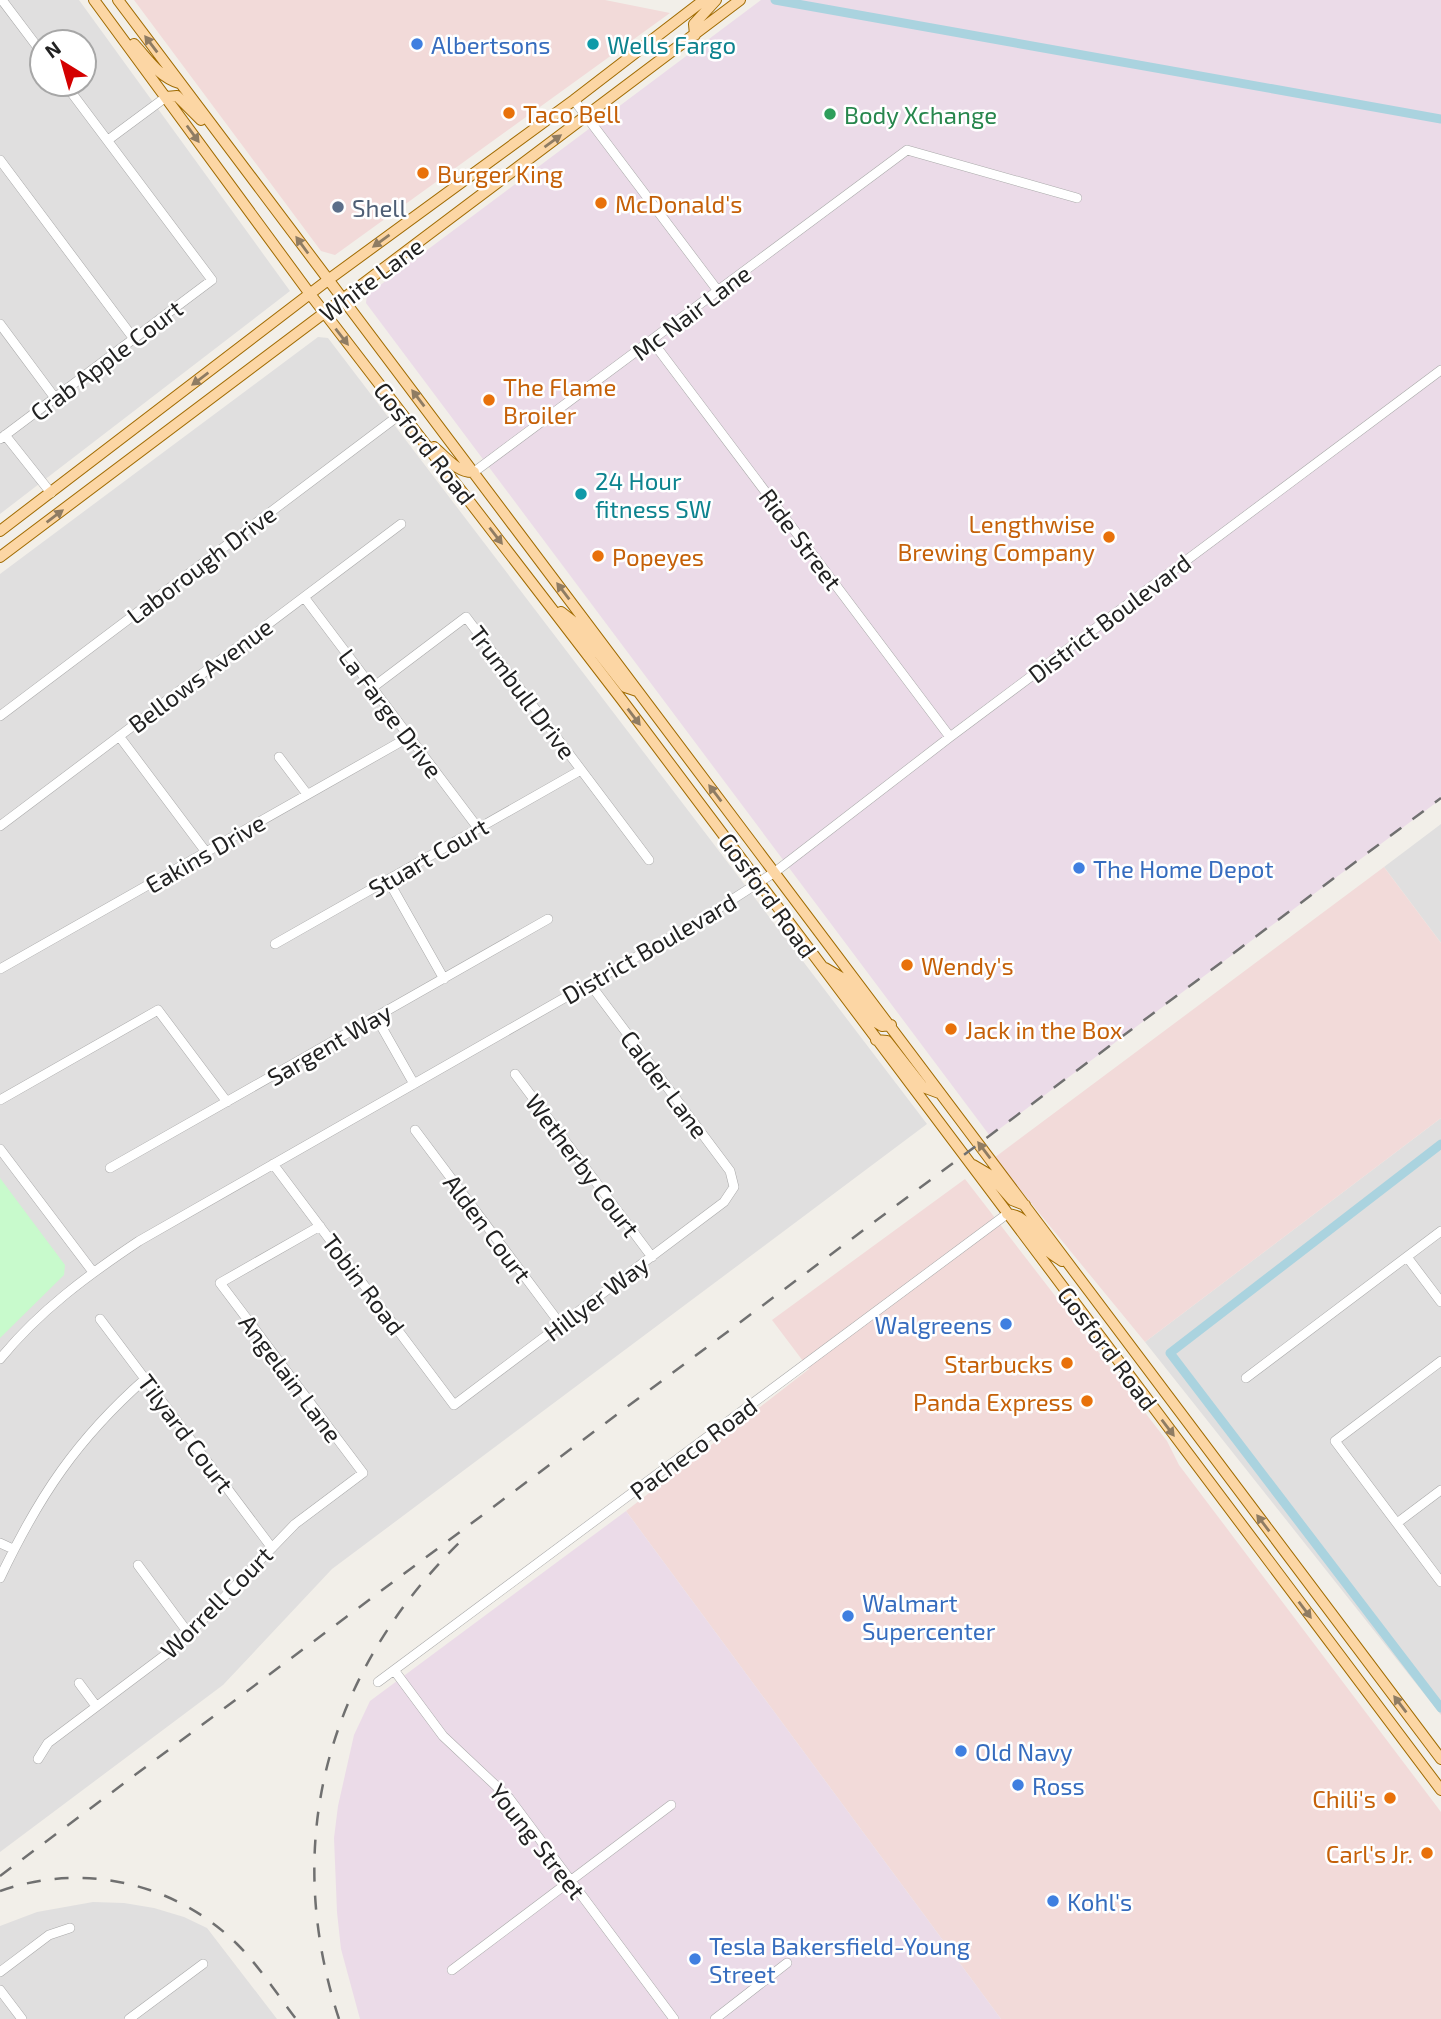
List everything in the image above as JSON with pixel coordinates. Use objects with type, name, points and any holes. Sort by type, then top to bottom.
[{"type":"main road","points":[[94,0],[158,71],[169,80],[180,83]]},
{"type":"main road","name":"Gosford Road","points":[[94,0],[324,314],[760,883],[1441,1790]]},
{"type":"main road","name":"Gosford Road","points":[[118,0],[1441,1759]]},
{"type":"main road","name":"White Lane","points":[[0,557],[695,34],[704,0]]},
{"type":"main road","points":[[699,18],[716,0]]},
{"type":"main road","name":"White Lane","points":[[0,531],[328,280],[574,100],[699,18],[740,0]]},
{"type":"main road","points":[[166,97],[177,96],[237,158]]},
{"type":"main road","points":[[410,423],[456,467],[465,473],[474,472]]},
{"type":"main road","points":[[545,599],[575,623],[625,687],[637,691]]},
{"type":"main road","points":[[820,965],[842,978],[874,1021],[882,1026],[891,1026]]},
{"type":"main road","points":[[876,1040],[887,1041],[923,1087],[942,1094]]},
{"type":"main road","points":[[967,1161],[990,1175],[1012,1200],[1025,1205]]},
{"type":"main road","points":[[1007,1214],[1015,1214],[1025,1221],[1049,1252],[1070,1266]]},
{"type":"street","points":[[2,0],[28,34]]},
{"type":"street","points":[[76,98],[108,140],[166,97]]},
{"type":"street","points":[[574,100],[718,291]]},
{"type":"street","name":"Crab Apple Court","points":[[3,437],[212,280],[108,140]]},
{"type":"street","name":"Mc Nair Lane","points":[[474,472],[907,150],[1077,198]]},
{"type":"street","points":[[0,160],[134,339]]},
{"type":"street","points":[[0,324],[55,398]]},
{"type":"street","name":"Ride Street","points":[[652,341],[950,737]]},
{"type":"street","name":"District Boulevard","points":[[0,1359],[48,1309],[93,1272],[155,1231],[590,984],[760,883],[950,737],[1441,370]]},
{"type":"street","name":"Laborough Drive","points":[[0,716],[402,413]]},
{"type":"street","points":[[3,437],[51,493]]},
{"type":"street","name":"Bellows Avenue","points":[[0,825],[401,524]]},
{"type":"street","name":"La Farge Drive","points":[[304,597],[478,828]]},
{"type":"street","name":"Trumbull Drive","points":[[372,688],[466,617],[649,860]]},
{"type":"street","points":[[119,736],[206,852]]},
{"type":"street","name":"Eakins Drive","points":[[0,969],[409,737]]},
{"type":"street","points":[[279,757],[307,794]]},
{"type":"street","name":"Stuart Court","points":[[275,944],[581,769]]},
{"type":"street","points":[[388,880],[444,979]]},
{"type":"street","name":"Sargent Way","points":[[110,1168],[548,919]]},
{"type":"street","name":"Calder Lane","points":[[590,984],[730,1171],[734,1187]]},
{"type":"street","points":[[0,1100],[158,1010],[227,1102]]},
{"type":"street","points":[[376,1017],[414,1084]]},
{"type":"street","name":"Wetherby Court","points":[[515,1073],[652,1257]]},
{"type":"street","name":"Alden Court","points":[[415,1130],[561,1325]]},
{"type":"street","points":[[0,1149],[93,1272]]},
{"type":"street","name":"Tobin Road","points":[[274,1164],[454,1405]]},
{"type":"street","name":"Hillyer Way","points":[[454,1405],[724,1202],[734,1187]]},
{"type":"street","name":"Pacheco Road","points":[[378,1682],[1007,1214]]},
{"type":"street","name":"Angelain Lane","points":[[320,1226],[220,1283],[363,1473]]},
{"type":"street","points":[[1246,1378],[1441,1231]]},
{"type":"street","points":[[1407,1257],[1441,1302]]},
{"type":"street","name":"Tilyard Court","points":[[100,1319],[272,1548]]},
{"type":"street","points":[[1441,1361],[1335,1441],[1441,1582]]},
{"type":"street","points":[[0,1578],[38,1503],[76,1449],[120,1401],[145,1379]]},
{"type":"street","name":"Worrell Court","points":[[38,1759],[48,1743],[190,1634],[295,1524],[363,1473]]},
{"type":"street","points":[[1397,1523],[1441,1490]]},
{"type":"street","points":[[0,1543],[13,1549]]},
{"type":"street","points":[[138,1565],[190,1634]]},
{"type":"street","name":"Young Street","points":[[394,1670],[443,1736],[509,1798],[674,2019]]},
{"type":"street","points":[[79,1683],[96,1706]]},
{"type":"street","points":[[452,1970],[671,1805]]},
{"type":"street","points":[[0,1972],[42,1939],[70,1928]]},
{"type":"street","points":[[129,2019],[203,1964]]},
{"type":"street","points":[[715,2019],[787,1964]]},
{"type":"street","points":[[0,1990],[22,2019]]},
{"type":"shaded area","points":[[0,0],[79,0],[290,291],[0,514]]},
{"type":"shaded area","points":[[134,0],[605,0],[670,13],[335,255],[321,251]]},
{"type":"shaded area","points":[[761,0],[1441,0],[1441,799],[990,1136],[366,303],[367,295]]},
{"type":"shaded area","points":[[318,337],[328,338],[927,1124],[332,1569],[223,1685],[0,1852],[0,574]]},
{"type":"shaded area","points":[[1441,824],[1441,943],[1384,867]]},
{"type":"shaded area","points":[[1384,867],[1441,943],[1441,1118],[1145,1342],[994,1158]]},
{"type":"shaded area","points":[[1441,1118],[1441,1715],[1145,1342]]},
{"type":"shaded area","points":[[965,1179],[1167,1441],[1179,1465],[1441,1812],[1441,2019],[1001,2019],[626,1511],[809,1369],[772,1320]]},
{"type":"shaded area","points":[[626,1511],[1001,2019],[360,2019],[341,1949],[334,1838],[338,1806],[354,1735],[370,1701]]},
{"type":"shaded area","points":[[93,1902],[154,1908],[184,1917],[207,1928],[277,2019],[0,2019],[0,1926],[37,1912]]},
{"type":"green space","points":[[0,1178],[65,1265],[64,1275],[0,1338]]},
{"type":"waterway","points":[[775,0],[1441,119]]},
{"type":"waterway","points":[[1441,1144],[1170,1353],[1441,1708]]},
{"type":"railway","points":[[0,1876],[1441,798]]},
{"type":"railway","points":[[339,2019],[322,1952],[315,1886],[317,1822],[329,1760],[349,1701],[379,1644],[417,1590],[463,1539]]},
{"type":"railway","points":[[0,1891],[31,1882],[63,1878],[126,1883],[156,1892],[185,1905],[237,1944],[296,2019]]},
{"type":"place","name":"Albertsons","points":[[417,44]]},
{"type":"place","name":"Wells Fargo","points":[[593,44]]},
{"type":"place","name":"Taco Bell","points":[[509,113]]},
{"type":"place","name":"Body Xchange","points":[[830,114]]},
{"type":"place","name":"Burger King","points":[[423,173]]},
{"type":"place","name":"McDonald's","points":[[601,203]]},
{"type":"place","name":"Shell","points":[[338,207]]},
{"type":"place","name":"The Flame Broiler","points":[[489,400]]},
{"type":"place","name":"24 Hour fitness SW","points":[[581,494]]},
{"type":"place","name":"Lengthwise Brewing Company","points":[[1109,537]]},
{"type":"place","name":"Popeyes","points":[[598,556]]},
{"type":"place","name":"The Home Depot","points":[[1079,868]]},
{"type":"place","name":"Wendy's","points":[[907,965]]},
{"type":"place","name":"Jack in the Box","points":[[951,1029]]},
{"type":"place","name":"Walgreens","points":[[1006,1324]]},
{"type":"place","name":"Starbucks","points":[[1067,1363]]},
{"type":"place","name":"Panda Express","points":[[1087,1401]]},
{"type":"place","name":"Walmart Supercenter","points":[[848,1616]]},
{"type":"place","name":"Old Navy","points":[[961,1751]]},
{"type":"place","name":"Ross","points":[[1018,1785]]},
{"type":"place","name":"Chili's","points":[[1390,1798]]},
{"type":"place","name":"Carl's Jr.","points":[[1427,1853]]},
{"type":"place","name":"Kohl's","points":[[1053,1901]]},
{"type":"place","name":"Tesla Bakersfield-Young Street","points":[[695,1959]]}]
